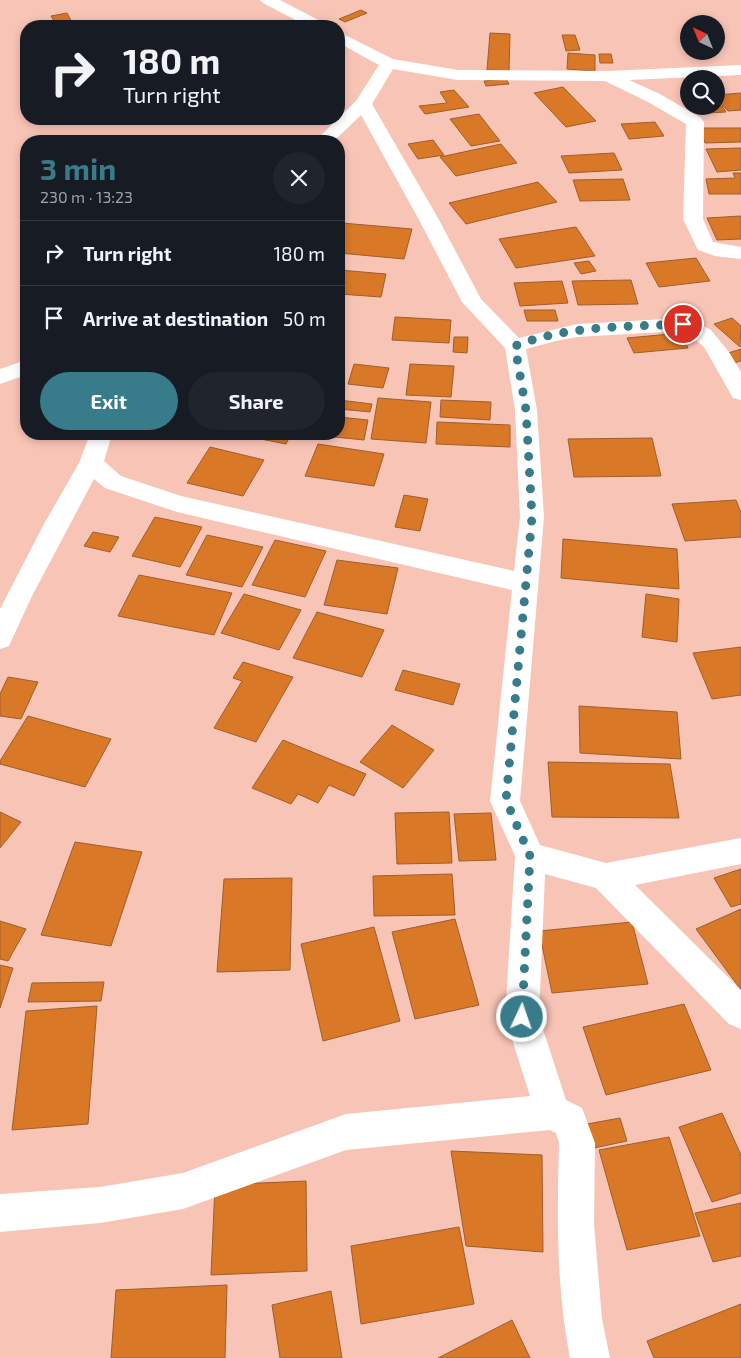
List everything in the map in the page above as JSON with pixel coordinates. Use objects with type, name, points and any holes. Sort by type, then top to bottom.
[{"type":"street","points":[[268,0],[306,20]]},
{"type":"street","points":[[345,40],[388,63],[458,75],[608,76],[741,70]]},
{"type":"street","points":[[345,121],[363,104],[388,63]]},
{"type":"street","points":[[608,76],[654,98],[696,122],[693,219],[705,246],[715,250],[741,253]]},
{"type":"street","points":[[363,104],[428,218],[472,302],[515,346],[526,410],[532,517],[506,800],[530,856],[522,1017],[552,1112]]},
{"type":"street","points":[[330,135],[341,125]]},
{"type":"street","points":[[515,346],[538,337],[561,332],[683,324],[695,328],[711,341],[741,393]]},
{"type":"street","points":[[0,377],[20,369]]},
{"type":"street","points":[[0,639],[10,604],[91,463],[99,440]]},
{"type":"street","points":[[91,463],[113,482],[177,504],[525,584]]},
{"type":"street","points":[[530,856],[606,877],[741,851]]},
{"type":"street","points":[[606,877],[741,1013]]},
{"type":"street","points":[[0,1213],[100,1205],[183,1191],[346,1132],[552,1112],[568,1121],[577,1143],[575,1224],[582,1319],[590,1358]]},
{"type":"building","points":[[361,10],[367,13],[345,22],[345,20],[339,19]]},
{"type":"building","points":[[67,13],[71,20],[53,20],[51,16]]},
{"type":"building","points":[[490,33],[510,34],[509,71],[487,70]]},
{"type":"building","points":[[562,35],[575,35],[580,50],[566,51]]},
{"type":"building","points":[[568,53],[595,55],[595,71],[567,69]]},
{"type":"building","points":[[599,54],[611,54],[613,63],[600,63]]},
{"type":"building","points":[[506,79],[509,84],[486,86],[484,81]]},
{"type":"building","points":[[563,87],[596,121],[566,127],[534,93]]},
{"type":"building","points":[[454,90],[469,107],[425,114],[419,106],[447,103],[440,92]]},
{"type":"building","points":[[741,93],[741,110],[728,111],[725,108],[725,94]]},
{"type":"building","points":[[479,114],[500,141],[471,146],[450,119]]},
{"type":"building","points":[[655,122],[664,136],[629,139],[621,124]]},
{"type":"building","points":[[700,128],[741,128],[741,142],[705,143]]},
{"type":"building","points":[[433,140],[444,155],[418,159],[408,144]]},
{"type":"building","points":[[501,144],[517,163],[456,176],[440,157]]},
{"type":"building","points":[[741,148],[741,170],[717,172],[706,149]]},
{"type":"building","points":[[614,153],[622,170],[569,173],[561,156]]},
{"type":"building","points":[[733,173],[741,173],[741,194],[709,194],[706,179],[735,178]]},
{"type":"building","points":[[623,179],[630,200],[580,201],[573,180]]},
{"type":"building","points":[[538,182],[557,202],[466,224],[449,203]]},
{"type":"building","points":[[741,216],[741,239],[717,240],[707,218]]},
{"type":"building","points":[[345,223],[412,229],[404,259],[345,254]]},
{"type":"building","points":[[576,227],[595,256],[516,268],[499,239]]},
{"type":"building","points":[[696,258],[710,281],[659,287],[646,263]]},
{"type":"building","points":[[589,261],[596,271],[581,274],[574,263]]},
{"type":"building","points":[[345,271],[386,274],[381,297],[345,294]]},
{"type":"building","points":[[631,280],[638,304],[578,305],[572,281]]},
{"type":"building","points":[[562,281],[568,303],[520,306],[514,283]]},
{"type":"building","points":[[524,310],[555,310],[558,321],[527,321]]},
{"type":"building","points":[[395,317],[451,320],[449,343],[392,340]]},
{"type":"building","points":[[732,318],[741,326],[740,347],[714,324]]},
{"type":"building","points":[[681,333],[688,348],[634,353],[627,338]]},
{"type":"building","points":[[454,337],[468,337],[467,353],[453,352]]},
{"type":"building","points":[[741,349],[741,361],[734,363],[725,354]]},
{"type":"building","points":[[354,364],[389,368],[383,388],[348,384]]},
{"type":"building","points":[[410,364],[454,366],[451,397],[406,395]]},
{"type":"building","points":[[378,398],[431,402],[426,443],[371,439]]},
{"type":"building","points":[[441,400],[491,402],[490,420],[440,417]]},
{"type":"building","points":[[345,401],[372,404],[370,412],[345,410]]},
{"type":"building","points":[[345,418],[368,420],[364,440],[345,438]]},
{"type":"building","points":[[437,422],[510,425],[510,447],[436,444]]},
{"type":"building","points":[[652,438],[661,476],[574,477],[568,439]]},
{"type":"building","points":[[266,440],[288,440],[286,444]]},
{"type":"building","points":[[318,444],[384,454],[374,486],[305,476]]},
{"type":"building","points":[[210,447],[264,460],[243,496],[187,483]]},
{"type":"building","points":[[404,495],[428,499],[420,531],[395,527]]},
{"type":"building","points":[[736,500],[741,513],[741,537],[685,541],[672,504]]},
{"type":"building","points":[[155,517],[202,527],[180,567],[132,556]]},
{"type":"building","points":[[93,532],[119,537],[110,552],[84,546]]},
{"type":"building","points":[[207,535],[263,547],[242,587],[186,575]]},
{"type":"building","points":[[563,539],[677,549],[679,589],[561,578]]},
{"type":"building","points":[[275,540],[326,551],[305,597],[252,585]]},
{"type":"building","points":[[337,560],[398,568],[387,614],[324,605]]},
{"type":"building","points":[[139,575],[232,593],[214,635],[118,616]]},
{"type":"building","points":[[244,594],[301,610],[279,650],[221,633]]},
{"type":"building","points":[[646,594],[679,599],[677,642],[642,637]]},
{"type":"building","points":[[317,612],[384,630],[362,677],[293,658]]},
{"type":"building","points":[[741,647],[741,695],[712,699],[693,653]]},
{"type":"building","points":[[243,662],[293,677],[256,742],[214,728],[242,681],[233,678]]},
{"type":"building","points":[[403,670],[460,684],[453,705],[395,690]]},
{"type":"building","points":[[8,677],[38,682],[21,719],[0,716],[0,694]]},
{"type":"building","points":[[579,706],[677,712],[681,759],[580,753]]},
{"type":"building","points":[[28,716],[111,739],[85,787],[0,764],[0,761]]},
{"type":"building","points":[[392,725],[434,750],[403,788],[360,762]]},
{"type":"building","points":[[283,740],[366,774],[354,796],[329,785],[318,803],[298,794],[291,804],[252,788]]},
{"type":"building","points":[[548,762],[670,764],[679,818],[552,817]]},
{"type":"building","points":[[0,812],[21,822],[0,848]]},
{"type":"building","points":[[449,812],[452,863],[397,864],[395,813]]},
{"type":"building","points":[[491,813],[496,860],[459,861],[454,814]]},
{"type":"building","points":[[75,842],[142,852],[111,946],[41,935]]},
{"type":"building","points":[[741,869],[741,904],[731,907],[714,878]]},
{"type":"building","points":[[452,874],[455,915],[374,916],[373,876]]},
{"type":"building","points":[[292,878],[290,970],[217,972],[224,879]]},
{"type":"building","points":[[741,909],[741,990],[696,929]]},
{"type":"building","points":[[455,919],[479,1005],[415,1019],[392,932]]},
{"type":"building","points":[[0,921],[26,929],[8,961],[0,959]]},
{"type":"building","points":[[632,922],[648,984],[552,993],[539,931]]},
{"type":"building","points":[[374,927],[400,1021],[323,1041],[301,944]]},
{"type":"building","points":[[0,965],[13,968],[0,1008]]},
{"type":"building","points":[[104,982],[101,1001],[28,1002],[32,983]]},
{"type":"building","points":[[684,1004],[711,1070],[606,1095],[583,1027]]},
{"type":"building","points":[[97,1006],[88,1124],[12,1130],[26,1011]]},
{"type":"building","points":[[722,1113],[741,1155],[741,1193],[712,1202],[679,1127]]},
{"type":"building","points":[[620,1118],[627,1141],[594,1148],[587,1124]]},
{"type":"building","points":[[669,1137],[700,1236],[627,1250],[599,1150]]},
{"type":"building","points":[[451,1151],[542,1155],[543,1252],[466,1246]]},
{"type":"building","points":[[306,1181],[307,1271],[211,1275],[215,1185]]},
{"type":"building","points":[[741,1203],[741,1256],[713,1262],[695,1213]]},
{"type":"building","points":[[459,1227],[474,1304],[361,1324],[351,1246]]},
{"type":"building","points":[[227,1285],[225,1358],[111,1358],[116,1290]]},
{"type":"building","points":[[331,1291],[342,1358],[280,1358],[272,1305]]},
{"type":"building","points":[[741,1304],[741,1358],[654,1358],[647,1341]]},
{"type":"building","points":[[512,1320],[530,1358],[438,1358]]},
{"type":"route","points":[[522,1017],[530,856],[506,800],[532,517],[526,410],[515,346],[538,337],[561,332],[683,324]]}]
